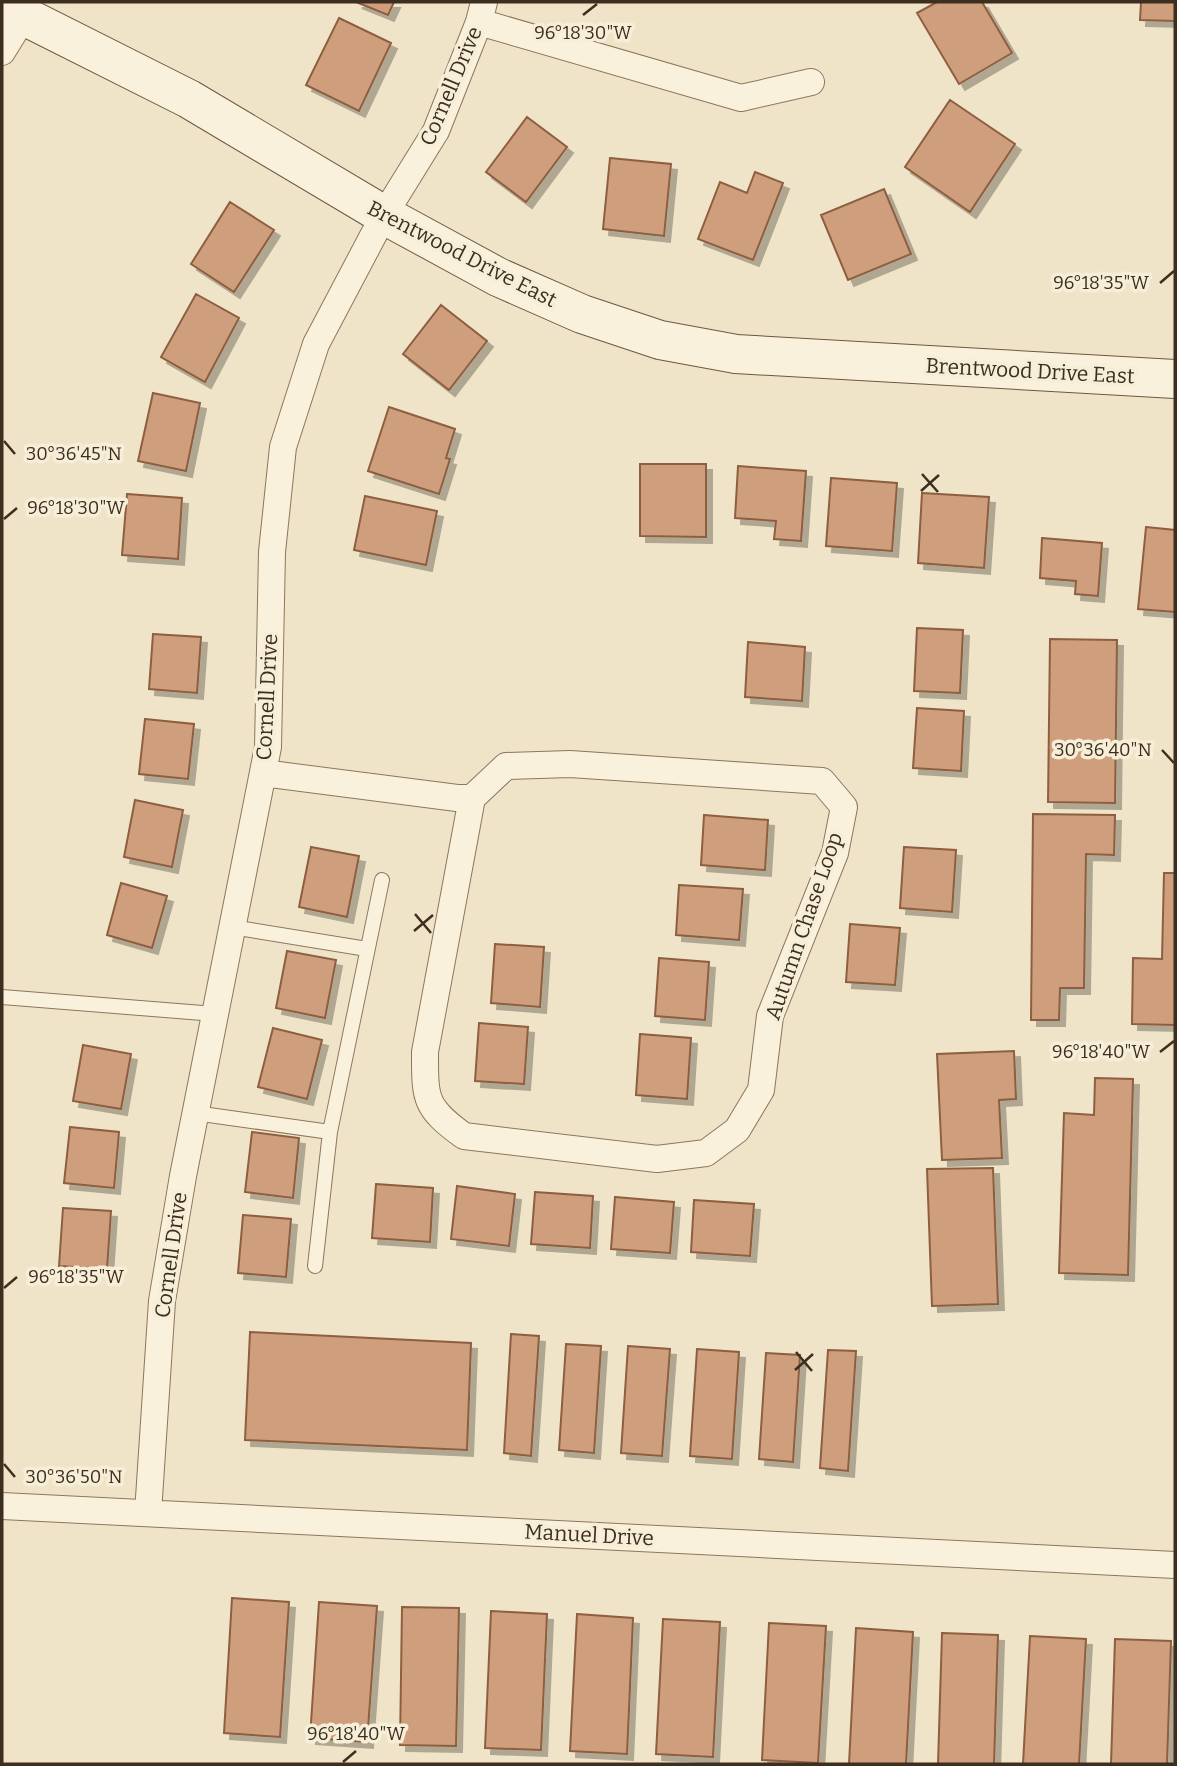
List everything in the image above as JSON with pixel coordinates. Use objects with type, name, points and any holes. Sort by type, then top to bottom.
[{"type":"street","points":[[2,52],[13,11]]},
{"type":"street","name":"Brentwood Drive East","points":[[13,11],[189,99],[384,215],[498,277],[582,314],[660,340],[736,354],[1175,379]]},
{"type":"street","points":[[482,12],[741,98],[811,82]]},
{"type":"street","name":"Cornell Drive","points":[[148,1513],[162,1301],[195,1113],[268,747],[272,552],[284,447],[316,344],[384,215],[436,131],[482,12]]},
{"type":"street","name":"Autumn Chase Loop","points":[[570,764],[822,781],[844,807],[835,853],[770,1016],[761,1090],[737,1130],[706,1153],[657,1159],[464,1136],[438,1118],[425,1091],[425,1052],[472,798],[506,766],[570,764]]},
{"type":"street","points":[[263,773],[472,798]]},
{"type":"street","name":"Manuel Drive","points":[[2,1506],[1175,1565]]},
{"type":"lane","points":[[315,1266],[330,1132],[382,880]]},
{"type":"lane","points":[[232,927],[367,949]]},
{"type":"lane","points":[[2,997],[215,1014]]},
{"type":"lane","points":[[195,1113],[330,1132]]},
{"type":"building","points":[[356,2],[394,2],[388,15]]},
{"type":"building","points":[[937,2],[982,2],[1012,53],[959,84],[917,13]]},
{"type":"building","points":[[1141,2],[1175,2],[1175,21],[1140,20]]},
{"type":"building","points":[[339,18],[391,43],[359,111],[306,85]]},
{"type":"building","points":[[950,100],[1015,144],[970,212],[905,167]]},
{"type":"building","points":[[527,117],[567,147],[526,202],[486,172]]},
{"type":"building","points":[[610,158],[671,164],[664,236],[603,229]]},
{"type":"building","points":[[755,172],[783,183],[753,260],[698,239],[720,182],[747,193]]},
{"type":"building","points":[[884,189],[911,254],[848,280],[821,215]]},
{"type":"building","points":[[230,202],[274,230],[234,292],[191,264]]},
{"type":"building","points":[[196,294],[239,318],[205,382],[161,357]]},
{"type":"building","points":[[441,305],[487,341],[449,390],[403,354]]},
{"type":"building","points":[[153,393],[200,403],[186,471],[138,461]]},
{"type":"building","points":[[389,407],[455,429],[446,458],[450,459],[439,494],[368,471]]},
{"type":"building","points":[[640,464],[706,464],[706,537],[640,536]]},
{"type":"building","points":[[738,466],[806,471],[801,541],[774,539],[776,521],[735,518]]},
{"type":"building","points":[[831,478],[897,483],[892,551],[826,546]]},
{"type":"building","points":[[922,493],[989,497],[984,568],[918,563]]},
{"type":"building","points":[[127,494],[182,498],[178,559],[122,555]]},
{"type":"building","points":[[365,496],[437,511],[426,565],[354,550]]},
{"type":"building","points":[[1146,527],[1175,530],[1175,612],[1138,609]]},
{"type":"building","points":[[1042,538],[1102,543],[1098,596],[1075,594],[1076,581],[1040,578]]},
{"type":"building","points":[[917,628],[963,630],[960,693],[914,691]]},
{"type":"building","points":[[153,634],[201,637],[197,693],[149,689]]},
{"type":"building","points":[[1050,639],[1117,640],[1115,803],[1048,802]]},
{"type":"building","points":[[748,642],[805,647],[802,701],[745,697]]},
{"type":"building","points":[[917,708],[964,711],[961,771],[913,768]]},
{"type":"building","points":[[145,719],[194,724],[188,779],[139,774]]},
{"type":"building","points":[[135,800],[183,810],[172,867],[124,857]]},
{"type":"building","points":[[1033,814],[1115,815],[1114,855],[1086,854],[1084,988],[1060,988],[1059,1020],[1031,1020]]},
{"type":"building","points":[[704,815],[768,820],[765,870],[701,865]]},
{"type":"building","points":[[311,847],[359,856],[347,917],[299,907]]},
{"type":"building","points":[[904,847],[956,850],[952,912],[900,908]]},
{"type":"building","points":[[1164,873],[1175,873],[1175,1025],[1132,1024],[1133,958],[1162,959]]},
{"type":"building","points":[[121,883],[167,896],[152,948],[107,935]]},
{"type":"building","points":[[679,885],[743,889],[739,940],[676,935]]},
{"type":"building","points":[[850,924],[900,928],[895,985],[846,982]]},
{"type":"building","points":[[495,944],[544,947],[540,1007],[491,1003]]},
{"type":"building","points":[[287,951],[336,960],[325,1018],[276,1008]]},
{"type":"building","points":[[659,958],[709,962],[705,1020],[655,1016]]},
{"type":"building","points":[[479,1023],[528,1027],[524,1084],[475,1081]]},
{"type":"building","points":[[273,1028],[322,1040],[307,1099],[258,1087]]},
{"type":"building","points":[[640,1034],[691,1038],[687,1099],[636,1095]]},
{"type":"building","points":[[83,1045],[131,1054],[121,1109],[73,1101]]},
{"type":"building","points":[[1014,1051],[1016,1099],[999,1100],[1002,1158],[942,1160],[937,1054]]},
{"type":"building","points":[[1095,1078],[1133,1079],[1128,1275],[1059,1273],[1064,1113],[1094,1115]]},
{"type":"building","points":[[70,1127],[119,1132],[114,1188],[64,1183]]},
{"type":"building","points":[[252,1132],[299,1138],[293,1198],[245,1192]]},
{"type":"building","points":[[993,1168],[998,1304],[932,1306],[927,1169]]},
{"type":"building","points":[[376,1184],[433,1188],[430,1242],[372,1238]]},
{"type":"building","points":[[457,1186],[515,1194],[509,1246],[451,1239]]},
{"type":"building","points":[[535,1192],[593,1196],[590,1248],[531,1244]]},
{"type":"building","points":[[615,1197],[674,1202],[670,1253],[611,1249]]},
{"type":"building","points":[[694,1200],[754,1204],[750,1256],[691,1252]]},
{"type":"building","points":[[63,1208],[111,1211],[107,1269],[59,1266]]},
{"type":"building","points":[[243,1215],[291,1219],[286,1277],[238,1273]]},
{"type":"building","points":[[250,1332],[471,1343],[467,1450],[245,1440]]},
{"type":"building","points":[[511,1334],[539,1336],[531,1456],[504,1453]]},
{"type":"building","points":[[566,1344],[601,1346],[594,1453],[559,1450]]},
{"type":"building","points":[[628,1346],[670,1349],[662,1456],[621,1453]]},
{"type":"building","points":[[697,1349],[739,1352],[732,1459],[690,1456]]},
{"type":"building","points":[[828,1350],[856,1351],[848,1471],[820,1468]]},
{"type":"building","points":[[766,1353],[800,1355],[793,1462],[759,1459]]},
{"type":"building","points":[[232,1598],[289,1602],[280,1737],[224,1733]]},
{"type":"building","points":[[319,1602],[377,1606],[367,1742],[310,1738]]},
{"type":"building","points":[[402,1607],[459,1608],[456,1746],[400,1745]]},
{"type":"building","points":[[491,1611],[547,1614],[541,1750],[485,1748]]},
{"type":"building","points":[[577,1614],[633,1618],[627,1754],[570,1751]]},
{"type":"building","points":[[663,1619],[720,1622],[713,1757],[656,1754]]},
{"type":"building","points":[[769,1623],[826,1626],[818,1763],[762,1760]]},
{"type":"building","points":[[856,1628],[913,1632],[906,1764],[849,1764]]},
{"type":"building","points":[[942,1633],[998,1635],[994,1764],[938,1764]]},
{"type":"building","points":[[1030,1636],[1086,1639],[1079,1764],[1023,1764]]},
{"type":"building","points":[[1115,1639],[1171,1641],[1167,1764],[1111,1764]]}]
